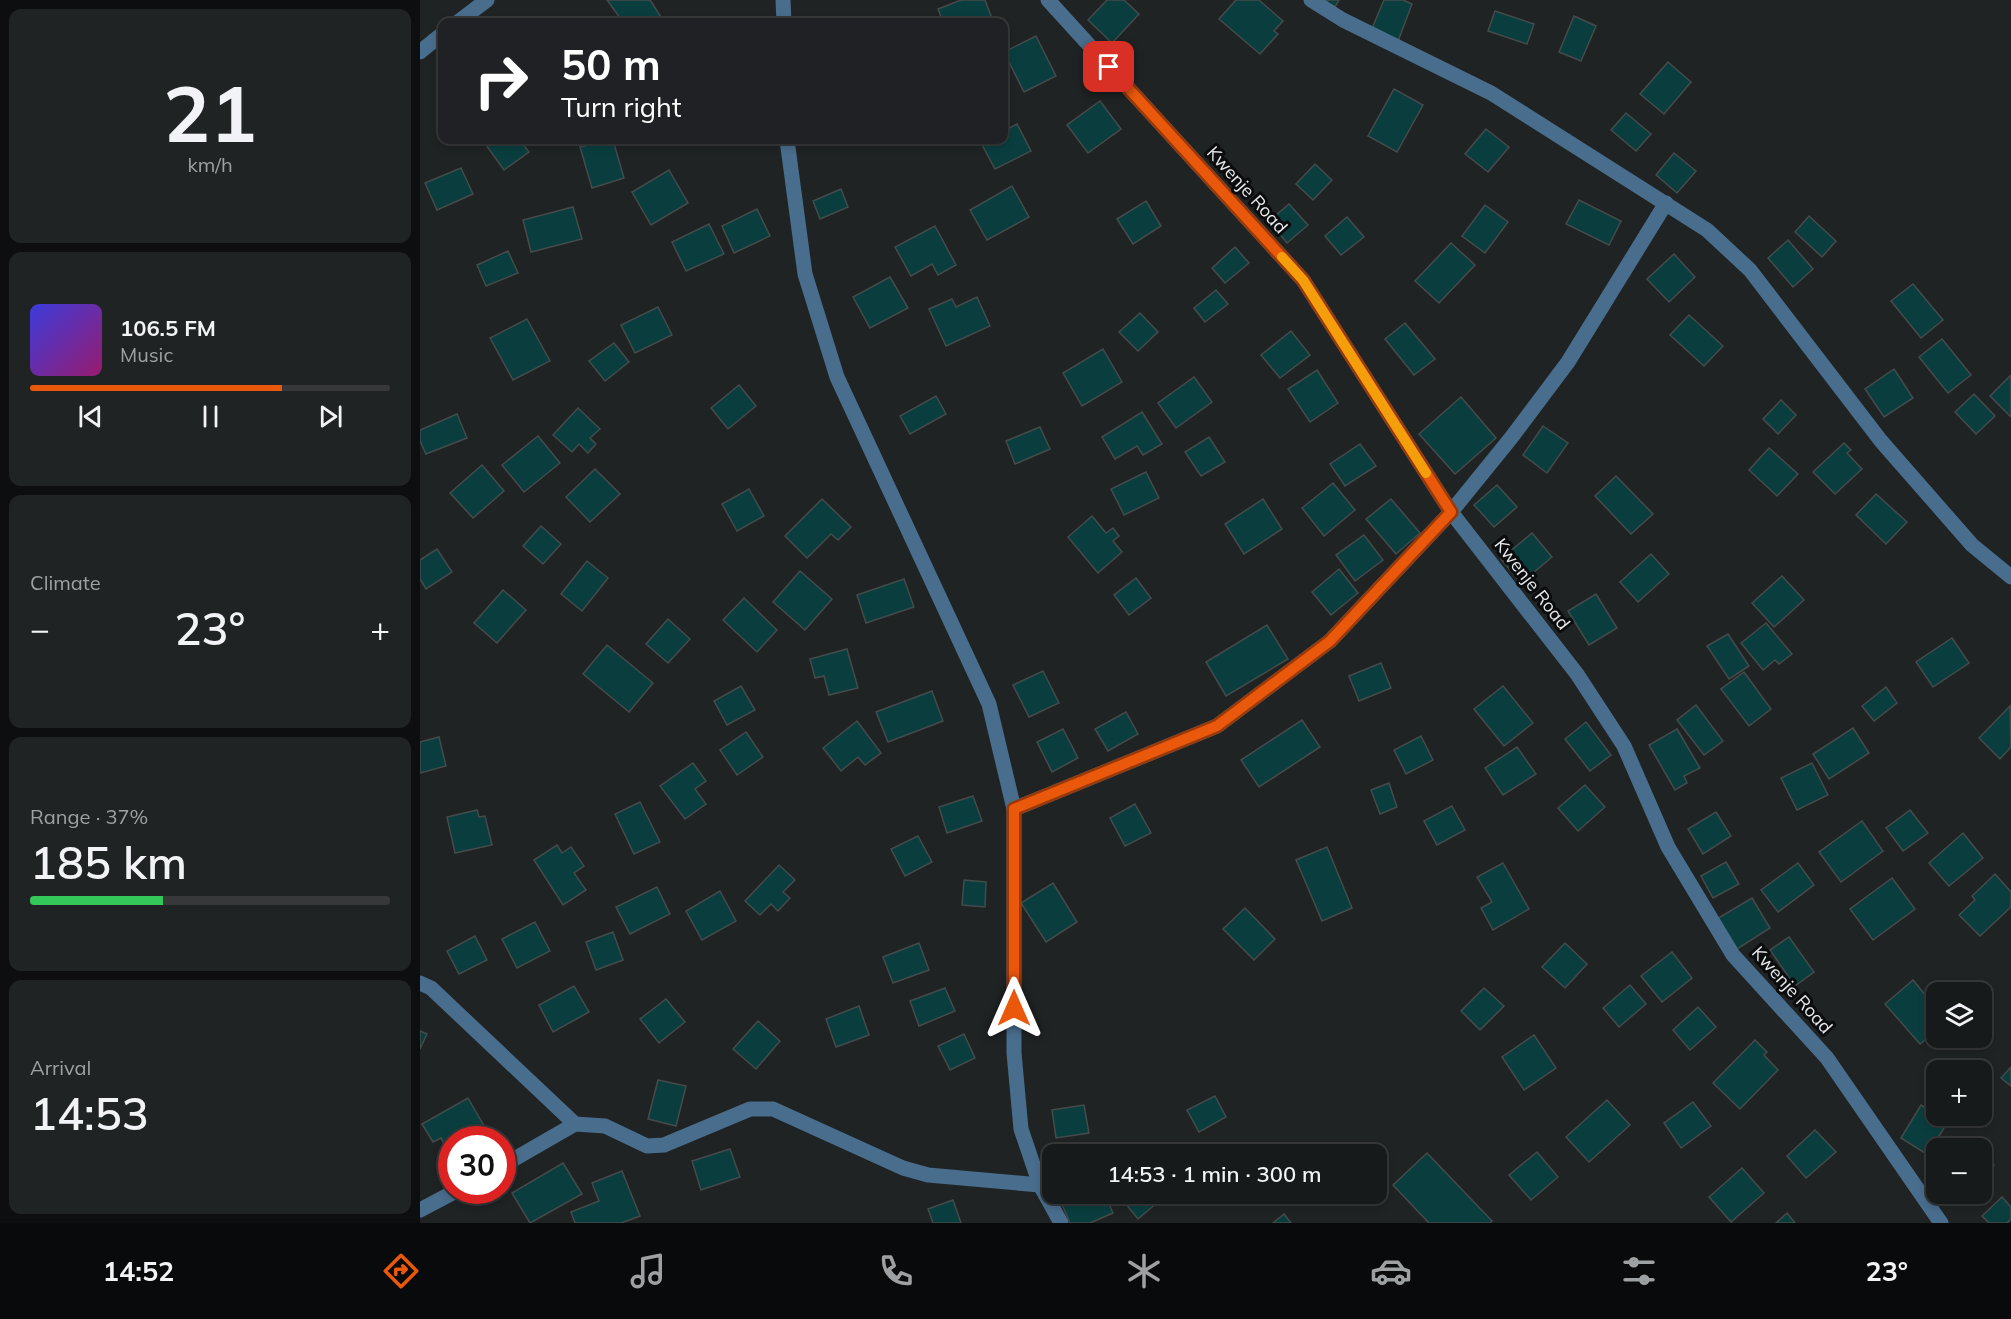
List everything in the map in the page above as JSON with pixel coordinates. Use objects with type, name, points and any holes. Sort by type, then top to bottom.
[{"type":"street","points":[[463,18],[487,0]]},
{"type":"street","points":[[783,0],[784,18]]},
{"type":"street","name":"Kwenje Road","points":[[1048,0],[1303,280],[1451,512],[1577,674],[1624,747],[1668,847],[1733,955],[1827,1058],[1941,1223]]},
{"type":"street","points":[[1311,0],[1343,20],[1491,93],[1707,230],[1750,270],[1881,441],[1972,545],[2011,577]]},
{"type":"street","points":[[420,52],[438,37]]},
{"type":"street","points":[[788,144],[805,274],[837,377],[989,704],[1014,809],[1014,1053],[1021,1129],[1041,1185],[1061,1223]]},
{"type":"street","points":[[1014,809],[1217,726],[1330,641],[1451,512],[1568,362],[1666,203]]},
{"type":"street","points":[[420,983],[431,988],[575,1124]]},
{"type":"street","points":[[516,1158],[575,1124],[605,1126],[647,1146],[664,1145],[750,1109],[773,1109],[903,1168],[928,1175],[1041,1185]]},
{"type":"street","points":[[420,1210],[438,1200]]},
{"type":"building","points":[[607,0],[650,0],[661,17],[659,18],[620,18]]},
{"type":"building","points":[[961,0],[985,0],[992,18],[941,18],[938,9]]},
{"type":"building","points":[[1107,0],[1124,0],[1139,14],[1112,43],[1088,20]]},
{"type":"building","points":[[1236,0],[1259,0],[1283,21],[1274,31],[1278,34],[1260,54],[1219,19]]},
{"type":"building","points":[[1323,0],[1339,0],[1335,7]]},
{"type":"building","points":[[1384,0],[1403,0],[1412,4],[1397,44],[1370,33]]},
{"type":"building","points":[[1495,11],[1534,24],[1527,44],[1488,31]]},
{"type":"building","points":[[1574,16],[1596,26],[1581,61],[1559,52]]},
{"type":"building","points":[[1036,36],[1056,76],[1024,92],[1008,60],[1008,50]]},
{"type":"building","points":[[1668,62],[1691,82],[1664,114],[1640,94]]},
{"type":"building","points":[[1394,89],[1423,105],[1397,152],[1368,136]]},
{"type":"building","points":[[1100,101],[1121,129],[1088,153],[1067,125]]},
{"type":"building","points":[[1626,113],[1651,134],[1636,151],[1611,130]]},
{"type":"building","points":[[1017,124],[1031,151],[995,169],[982,144],[1008,144],[1008,129]]},
{"type":"building","points":[[1486,129],[1509,147],[1488,172],[1465,154]]},
{"type":"building","points":[[523,144],[529,152],[504,170],[486,145]]},
{"type":"building","points":[[592,144],[614,144],[624,178],[592,188],[580,147]]},
{"type":"building","points":[[1674,153],[1696,171],[1677,193],[1656,175]]},
{"type":"building","points":[[1315,164],[1332,180],[1313,200],[1296,184]]},
{"type":"building","points":[[461,168],[473,194],[437,210],[425,183]]},
{"type":"building","points":[[669,170],[688,203],[651,225],[632,192]]},
{"type":"building","points":[[1012,186],[1029,217],[987,240],[970,210]]},
{"type":"building","points":[[841,189],[848,207],[820,219],[813,201]]},
{"type":"building","points":[[1579,200],[1621,221],[1609,245],[1566,224]]},
{"type":"building","points":[[1146,201],[1161,226],[1133,244],[1117,219]]},
{"type":"building","points":[[1289,204],[1308,225],[1287,243],[1269,221]]},
{"type":"building","points":[[1485,205],[1508,222],[1485,253],[1462,236]]},
{"type":"building","points":[[573,207],[582,239],[531,252],[523,220]]},
{"type":"building","points":[[757,209],[770,236],[734,253],[722,226]]},
{"type":"building","points":[[1809,216],[1836,241],[1822,257],[1795,232]]},
{"type":"building","points":[[1347,217],[1364,237],[1341,255],[1325,236]]},
{"type":"building","points":[[709,224],[724,254],[686,271],[672,242]]},
{"type":"building","points":[[935,226],[956,265],[938,275],[932,264],[911,276],[895,247]]},
{"type":"building","points":[[1788,240],[1813,269],[1793,287],[1768,258]]},
{"type":"building","points":[[1451,243],[1475,265],[1439,303],[1415,281]]},
{"type":"building","points":[[1235,247],[1249,263],[1225,283],[1212,268]]},
{"type":"building","points":[[508,251],[518,273],[486,286],[477,265]]},
{"type":"building","points":[[1674,254],[1695,277],[1669,302],[1647,279]]},
{"type":"building","points":[[890,277],[908,308],[870,328],[853,297]]},
{"type":"building","points":[[1913,284],[1943,320],[1921,338],[1891,301]]},
{"type":"building","points":[[1216,290],[1228,304],[1205,322],[1194,308]]},
{"type":"building","points":[[977,297],[990,326],[946,346],[929,309],[952,299],[956,307]]},
{"type":"building","points":[[658,307],[672,335],[635,353],[621,325]]},
{"type":"building","points":[[1140,313],[1158,332],[1138,351],[1119,332]]},
{"type":"building","points":[[1689,315],[1723,346],[1704,366],[1670,335]]},
{"type":"building","points":[[527,319],[550,361],[513,380],[490,338]]},
{"type":"building","points":[[1405,323],[1435,359],[1414,375],[1385,339]]},
{"type":"building","points":[[1291,331],[1310,355],[1280,378],[1261,355]]},
{"type":"building","points":[[1942,339],[1971,375],[1948,393],[1919,357]]},
{"type":"building","points":[[614,343],[629,362],[605,381],[589,361]]},
{"type":"building","points":[[1103,349],[1122,382],[1082,406],[1063,373]]},
{"type":"building","points":[[1894,369],[1913,398],[1884,417],[1865,389]]},
{"type":"building","points":[[1317,370],[1338,403],[1310,422],[1288,389]]},
{"type":"building","points":[[2011,375],[2011,417],[1990,396]]},
{"type":"building","points":[[1194,377],[1212,402],[1176,428],[1158,403]]},
{"type":"building","points":[[739,385],[756,406],[728,429],[711,408]]},
{"type":"building","points":[[1974,394],[1995,416],[1976,434],[1955,412]]},
{"type":"building","points":[[936,396],[946,414],[910,434],[900,416]]},
{"type":"building","points":[[1461,397],[1496,438],[1455,474],[1419,434]]},
{"type":"building","points":[[1781,400],[1796,415],[1778,434],[1763,419]]},
{"type":"building","points":[[578,408],[600,429],[590,438],[596,444],[588,453],[579,444],[572,452],[553,435]]},
{"type":"building","points":[[1142,412],[1162,444],[1143,455],[1137,446],[1115,459],[1102,437]]},
{"type":"building","points":[[457,414],[467,438],[426,454],[420,441],[420,430]]},
{"type":"building","points":[[1543,426],[1568,443],[1547,473],[1523,455]]},
{"type":"building","points":[[1040,427],[1050,449],[1015,464],[1006,441]]},
{"type":"building","points":[[538,436],[560,463],[524,492],[502,465]]},
{"type":"building","points":[[1209,437],[1225,462],[1201,476],[1185,452]]},
{"type":"building","points":[[1844,443],[1851,450],[1847,453],[1862,469],[1835,494],[1813,472]]},
{"type":"building","points":[[1360,444],[1376,466],[1345,486],[1330,464]]},
{"type":"building","points":[[1769,448],[1798,474],[1777,496],[1749,470]]},
{"type":"building","points":[[482,465],[504,491],[473,518],[450,493]]},
{"type":"building","points":[[595,469],[620,494],[590,522],[566,497]]},
{"type":"building","points":[[1146,472],[1159,498],[1124,515],[1111,489]]},
{"type":"building","points":[[1616,476],[1653,514],[1631,534],[1595,496]]},
{"type":"building","points":[[1333,483],[1355,510],[1324,536],[1302,508]]},
{"type":"building","points":[[1497,485],[1517,507],[1494,527],[1474,505]]},
{"type":"building","points":[[749,489],[764,516],[737,531],[722,504]]},
{"type":"building","points":[[1876,494],[1907,522],[1886,544],[1856,515]]},
{"type":"building","points":[[822,499],[851,527],[838,540],[831,534],[807,558],[785,536]]},
{"type":"building","points":[[1263,499],[1282,529],[1244,554],[1225,524]]},
{"type":"building","points":[[1391,499],[1420,533],[1396,554],[1366,519]]},
{"type":"building","points":[[1092,516],[1106,533],[1113,528],[1119,536],[1113,541],[1122,552],[1098,573],[1068,537]]},
{"type":"building","points":[[541,526],[561,544],[543,564],[523,546]]},
{"type":"building","points":[[1532,533],[1552,557],[1521,583],[1501,559]]},
{"type":"building","points":[[1364,535],[1383,560],[1355,581],[1336,555]]},
{"type":"building","points":[[437,549],[452,572],[426,589],[420,579],[420,560]]},
{"type":"building","points":[[1651,554],[1669,574],[1638,602],[1620,582]]},
{"type":"building","points":[[587,561],[608,578],[582,611],[561,594]]},
{"type":"building","points":[[1339,569],[1358,593],[1331,615],[1312,592]]},
{"type":"building","points":[[800,571],[832,599],[805,630],[773,602]]},
{"type":"building","points":[[1782,576],[1804,600],[1774,627],[1752,603]]},
{"type":"building","points":[[1136,578],[1151,598],[1129,615],[1114,595]]},
{"type":"building","points":[[904,579],[914,607],[866,623],[857,595]]},
{"type":"building","points":[[503,590],[526,610],[497,643],[474,623]]},
{"type":"building","points":[[1596,594],[1617,628],[1589,645],[1568,611]]},
{"type":"building","points":[[744,598],[777,630],[757,652],[723,620]]},
{"type":"building","points":[[668,619],[690,639],[668,663],[646,644]]},
{"type":"building","points":[[1766,623],[1792,654],[1779,664],[1775,660],[1763,670],[1741,643]]},
{"type":"building","points":[[1267,625],[1288,659],[1226,696],[1206,662]]},
{"type":"building","points":[[1728,634],[1749,666],[1729,679],[1707,646]]},
{"type":"building","points":[[1952,638],[1969,663],[1933,687],[1916,662]]},
{"type":"building","points":[[607,645],[653,683],[629,712],[583,674]]},
{"type":"building","points":[[847,649],[858,688],[829,695],[824,676],[815,678],[810,659]]},
{"type":"building","points":[[1381,663],[1391,688],[1359,701],[1349,676]]},
{"type":"building","points":[[1043,671],[1059,703],[1029,717],[1013,685]]},
{"type":"building","points":[[1744,672],[1771,709],[1749,726],[1721,689]]},
{"type":"building","points":[[741,686],[755,710],[727,725],[714,701]]},
{"type":"building","points":[[1503,686],[1533,723],[1504,746],[1474,709]]},
{"type":"building","points":[[1886,687],[1897,703],[1874,721],[1862,706]]},
{"type":"building","points":[[932,691],[943,721],[888,742],[876,712]]},
{"type":"building","points":[[1696,705],[1723,741],[1704,755],[1677,720]]},
{"type":"building","points":[[2010,706],[2011,747],[2000,759],[1979,738]]},
{"type":"building","points":[[1126,712],[1138,734],[1108,751],[1095,729]]},
{"type":"building","points":[[1302,720],[1320,747],[1259,787],[1241,760]]},
{"type":"building","points":[[857,721],[881,753],[865,765],[858,757],[841,771],[823,748]]},
{"type":"building","points":[[1586,722],[1611,755],[1590,771],[1565,739]]},
{"type":"building","points":[[1853,728],[1869,753],[1829,779],[1813,754]]},
{"type":"building","points":[[1063,729],[1078,758],[1052,772],[1037,742]]},
{"type":"building","points":[[1677,729],[1700,768],[1684,776],[1687,783],[1675,790],[1649,745]]},
{"type":"building","points":[[746,732],[763,757],[737,775],[720,750]]},
{"type":"building","points":[[1421,736],[1433,760],[1406,774],[1394,750]]},
{"type":"building","points":[[439,737],[446,766],[420,773],[420,742]]},
{"type":"building","points":[[1517,747],[1536,774],[1503,795],[1485,768]]},
{"type":"building","points":[[693,763],[706,781],[695,789],[706,804],[685,819],[660,786]]},
{"type":"building","points":[[1812,763],[1828,795],[1797,810],[1781,778]]},
{"type":"building","points":[[1389,783],[1397,807],[1380,814],[1371,790]]},
{"type":"building","points":[[1585,785],[1605,807],[1578,831],[1558,808]]},
{"type":"building","points":[[973,796],[982,821],[947,833],[939,807]]},
{"type":"building","points":[[640,802],[660,842],[634,854],[615,814]]},
{"type":"building","points":[[1135,804],[1151,833],[1125,846],[1110,818]]},
{"type":"building","points":[[1452,806],[1465,830],[1437,845],[1424,821]]},
{"type":"building","points":[[477,810],[479,817],[485,816],[492,845],[455,853],[447,817]]},
{"type":"building","points":[[1910,810],[1928,833],[1903,851],[1886,828]]},
{"type":"building","points":[[1716,812],[1731,836],[1703,854],[1688,829]]},
{"type":"building","points":[[1862,821],[1883,851],[1841,882],[1819,852]]},
{"type":"building","points":[[1963,833],[1983,858],[1949,886],[1929,863]]},
{"type":"building","points":[[918,836],[932,862],[905,876],[891,849]]},
{"type":"building","points":[[557,845],[562,853],[571,847],[584,866],[574,873],[586,890],[563,905],[534,860]]},
{"type":"building","points":[[1327,847],[1352,908],[1322,921],[1296,860]]},
{"type":"building","points":[[1726,862],[1739,884],[1713,898],[1701,876]]},
{"type":"building","points":[[1503,863],[1529,909],[1493,930],[1481,908],[1492,902],[1477,877]]},
{"type":"building","points":[[1798,863],[1814,885],[1778,912],[1761,890]]},
{"type":"building","points":[[779,865],[795,880],[783,892],[790,898],[778,911],[771,904],[760,915],[745,901]]},
{"type":"building","points":[[1995,874],[2011,892],[2011,907],[1980,936],[1959,915],[1975,900],[1972,896]]},
{"type":"building","points":[[1892,878],[1915,909],[1873,940],[1850,909]]},
{"type":"building","points":[[964,880],[986,882],[985,907],[962,905]]},
{"type":"building","points":[[1053,883],[1077,922],[1046,942],[1021,903]]},
{"type":"building","points":[[657,887],[670,914],[630,934],[616,907]]},
{"type":"building","points":[[720,891],[736,921],[702,940],[686,911]]},
{"type":"building","points":[[1752,898],[1770,928],[1734,951],[1715,920]]},
{"type":"building","points":[[1245,908],[1275,939],[1254,960],[1223,929]]},
{"type":"building","points":[[535,922],[550,951],[517,968],[502,939]]},
{"type":"building","points":[[613,932],[623,960],[596,970],[586,942]]},
{"type":"building","points":[[475,936],[487,960],[459,974],[447,951]]},
{"type":"building","points":[[1789,937],[1814,972],[1795,986],[1770,950]]},
{"type":"building","points":[[919,943],[929,970],[893,983],[883,957]]},
{"type":"building","points":[[1565,943],[1587,964],[1565,988],[1542,967]]},
{"type":"building","points":[[1672,952],[1692,978],[1662,1002],[1641,976]]},
{"type":"building","points":[[1913,980],[1926,996],[1926,1039],[1920,1044],[1885,1004]]},
{"type":"building","points":[[1630,985],[1646,1004],[1619,1027],[1603,1008]]},
{"type":"building","points":[[574,986],[589,1012],[553,1032],[539,1005]]},
{"type":"building","points":[[945,988],[955,1011],[919,1026],[910,1001]]},
{"type":"building","points":[[1484,988],[1504,1006],[1480,1030],[1461,1011]]},
{"type":"building","points":[[666,999],[685,1022],[659,1043],[640,1019]]},
{"type":"building","points":[[859,1006],[869,1035],[836,1047],[826,1019]]},
{"type":"building","points":[[1698,1007],[1716,1027],[1690,1050],[1673,1030]]},
{"type":"building","points":[[758,1021],[780,1041],[756,1069],[733,1049]]},
{"type":"building","points":[[420,1031],[427,1034],[420,1049]]},
{"type":"building","points":[[964,1034],[975,1058],[950,1070],[938,1046]]},
{"type":"building","points":[[1534,1035],[1556,1068],[1524,1090],[1502,1057]]},
{"type":"building","points":[[1755,1040],[1767,1052],[1764,1055],[1778,1070],[1740,1109],[1713,1083]]},
{"type":"building","points":[[2011,1067],[2011,1086],[2001,1078]]},
{"type":"building","points":[[658,1080],[686,1086],[676,1126],[648,1119]]},
{"type":"building","points":[[1215,1096],[1226,1117],[1199,1132],[1187,1110]]},
{"type":"building","points":[[468,1098],[484,1126],[438,1126],[438,1140],[433,1142],[422,1124]]},
{"type":"building","points":[[1607,1100],[1630,1125],[1589,1162],[1566,1137]]},
{"type":"building","points":[[1693,1102],[1711,1126],[1681,1148],[1664,1123]]},
{"type":"building","points":[[1084,1105],[1089,1133],[1056,1138],[1052,1110]]},
{"type":"building","points":[[1921,1105],[1926,1108],[1926,1126],[1945,1126],[1938,1138],[1926,1138],[1926,1154],[1901,1138]]},
{"type":"building","points":[[1815,1130],[1836,1152],[1806,1178],[1787,1156]]},
{"type":"building","points":[[730,1149],[740,1177],[701,1190],[692,1161]]},
{"type":"building","points":[[1537,1152],[1558,1177],[1531,1200],[1509,1175]]},
{"type":"building","points":[[1427,1153],[1492,1221],[1490,1223],[1429,1223],[1393,1185]]},
{"type":"building","points":[[563,1163],[582,1194],[530,1223],[516,1200],[516,1191]]},
{"type":"building","points":[[1742,1168],[1764,1193],[1731,1222],[1709,1197]]},
{"type":"building","points":[[622,1171],[640,1216],[621,1223],[575,1223],[571,1212],[599,1201],[592,1183]]},
{"type":"building","points":[[2002,1197],[2011,1207],[2011,1219],[2007,1223],[1989,1223],[1982,1216]]},
{"type":"building","points":[[953,1200],[961,1223],[933,1223],[928,1209]]},
{"type":"building","points":[[1062,1204],[1109,1204],[1113,1213],[1090,1223],[1070,1223]]},
{"type":"building","points":[[1126,1204],[1156,1204],[1138,1219]]},
{"type":"building","points":[[1787,1213],[1795,1223],[1776,1223]]},
{"type":"building","points":[[1284,1214],[1291,1223],[1273,1223]]},
{"type":"slow traffic","points":[[1282,257],[1303,280],[1365,373],[1426,473]]},
{"type":"route","points":[[1014,1008],[1014,809],[1217,726],[1330,641],[1451,512],[1365,373],[1303,280],[1109,67]]}]
